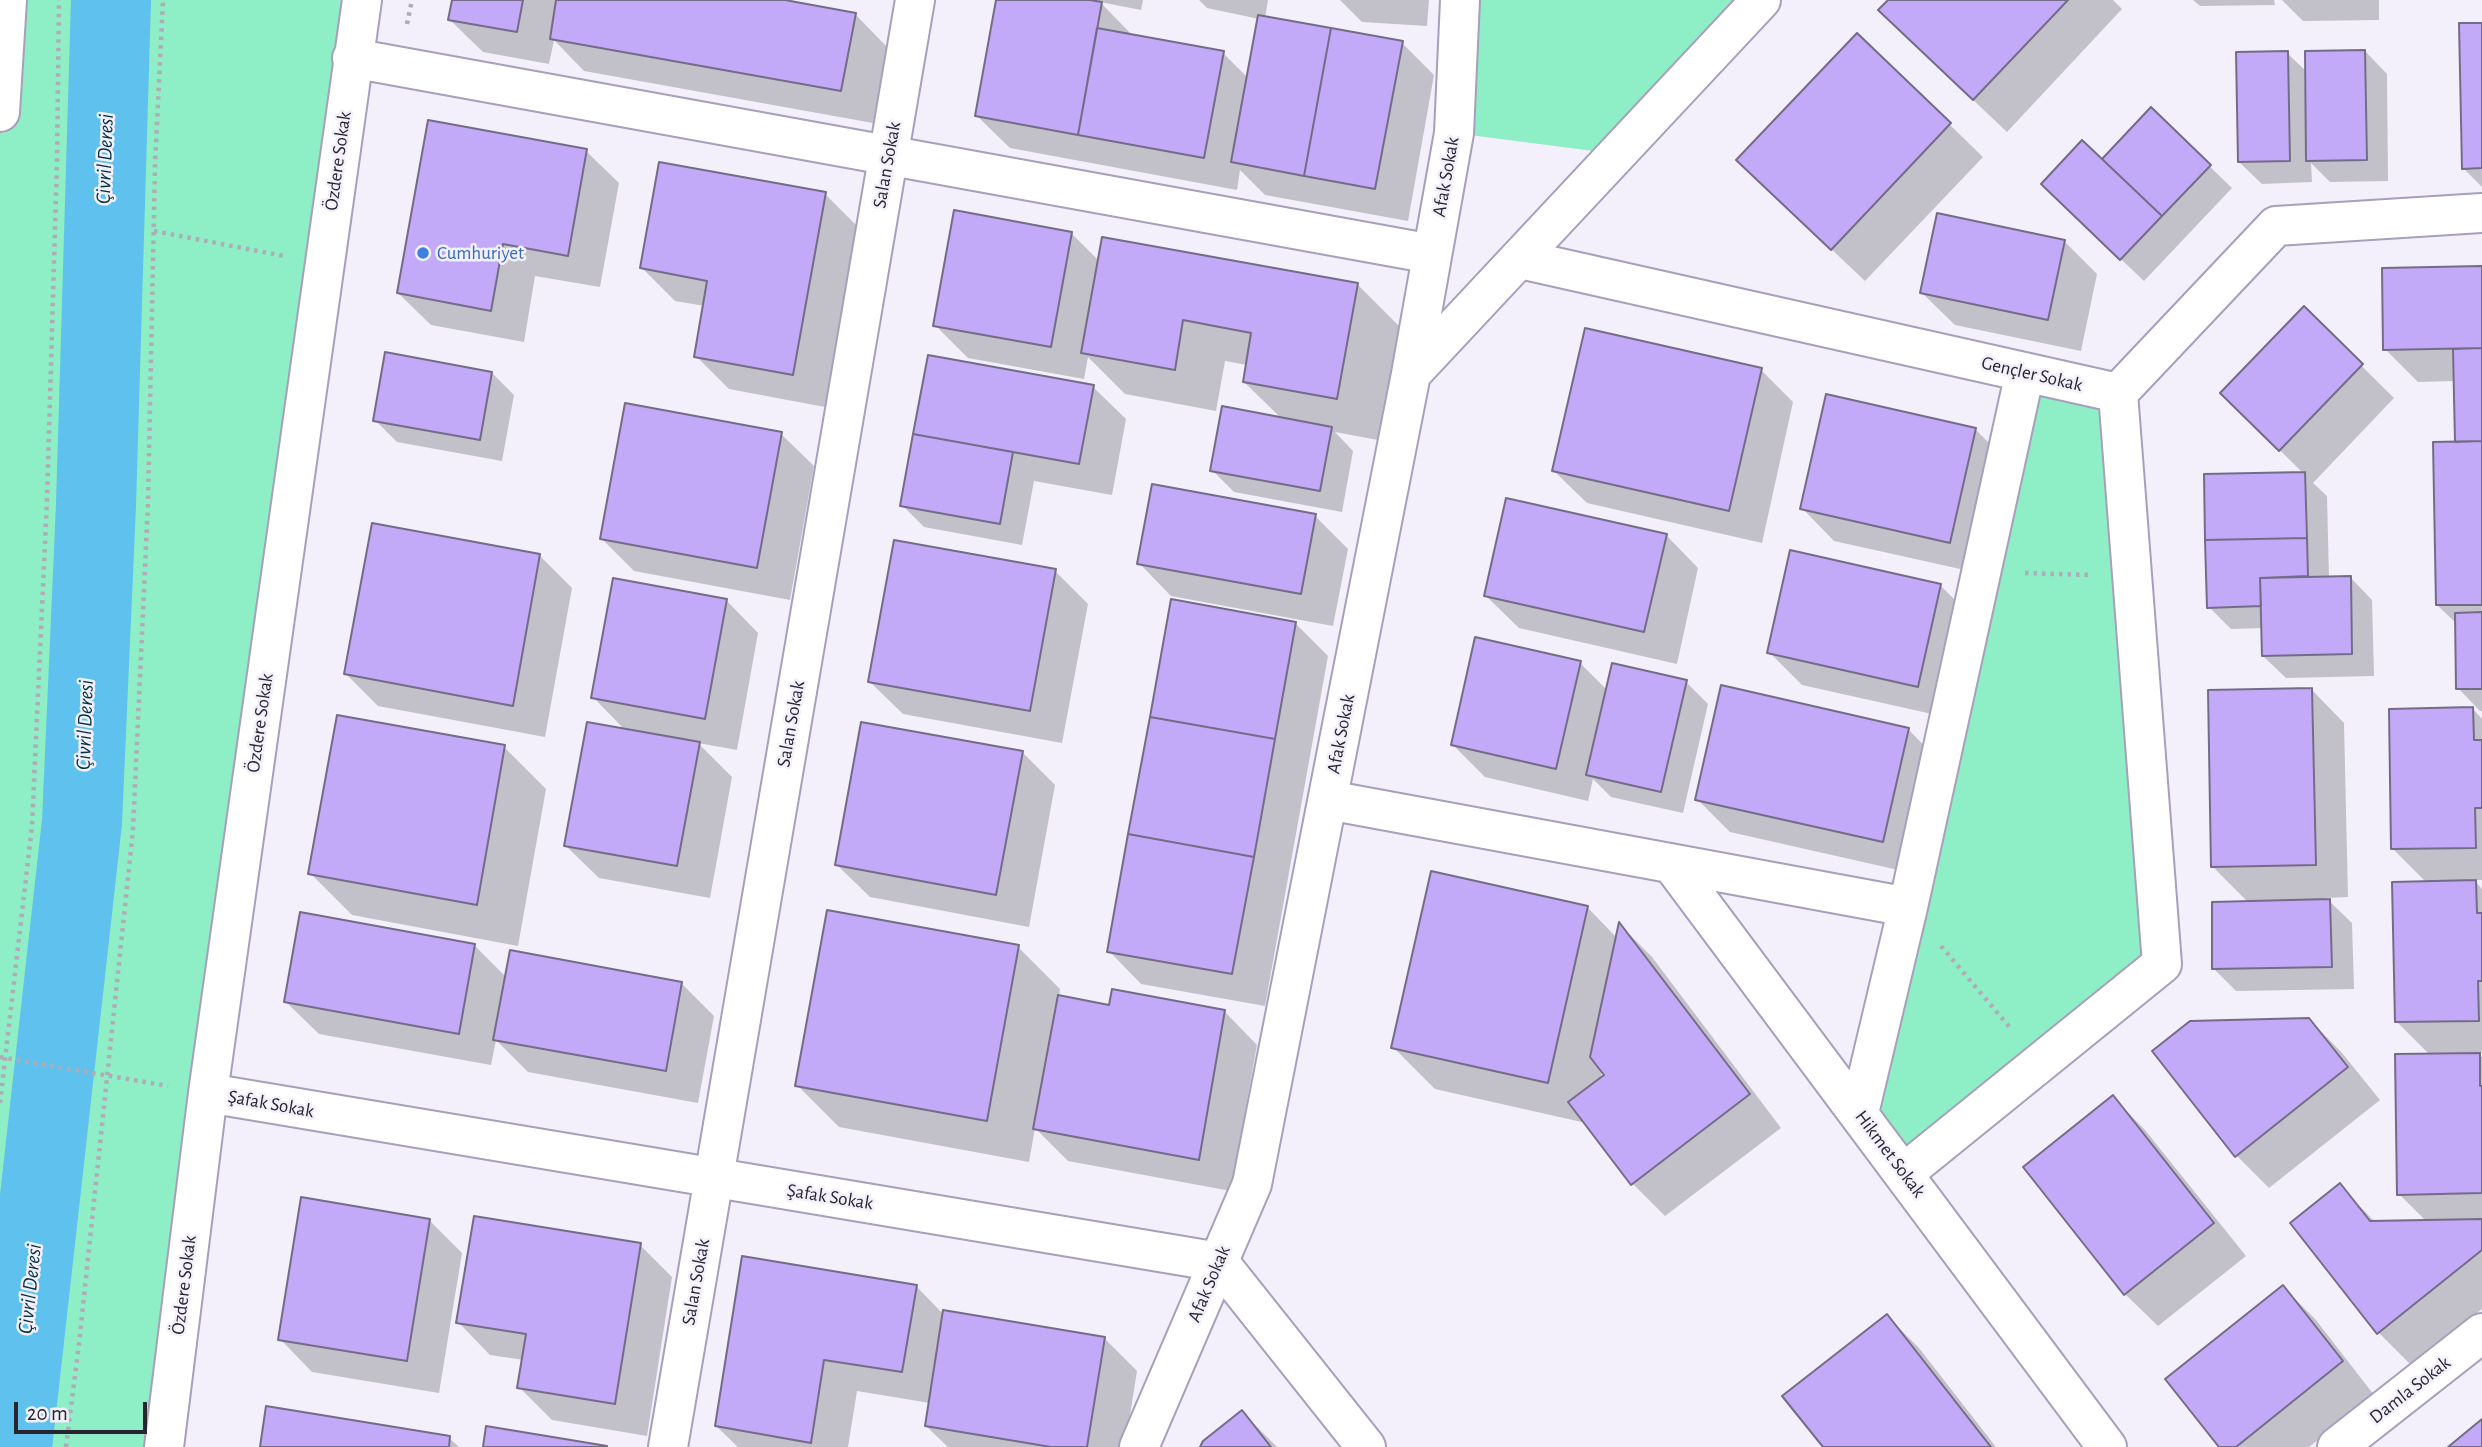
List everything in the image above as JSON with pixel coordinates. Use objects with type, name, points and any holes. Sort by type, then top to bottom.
[{"type":"street","points":[[0,113],[7,0]]},
{"type":"street","points":[[349,0],[352,58],[1432,254]]},
{"type":"street","name":"Özdere Sokak","points":[[164,1447],[208,1093],[362,0]]},
{"type":"street","name":"Salan Sokak","points":[[668,1447],[915,0]]},
{"type":"street","name":"Afak Sokak","points":[[1139,1447],[1252,1184],[1411,374],[1454,133],[1460,0]]},
{"type":"street","points":[[1411,374],[1761,0]]},
{"type":"street","points":[[1904,1173],[2162,964],[2118,393],[2276,226],[2482,213]]},
{"type":"street","name":"Gençler Sokak","points":[[1520,259],[2118,393]]},
{"type":"street","points":[[1859,1113],[1908,907],[2025,372]]},
{"type":"street","points":[[1328,800],[1908,907]]},
{"type":"street","name":"Hikmet Sokak","points":[[1671,863],[2107,1447]]},
{"type":"street","name":"Şafak Sokak","points":[[208,1093],[1219,1262]]},
{"type":"street","points":[[1219,1262],[1366,1447]]},
{"type":"street","name":"Damla Sokak","points":[[2337,1447],[2482,1333]]},
{"type":"path","points":[[0,1103],[33,812],[57,162],[59,0]]},
{"type":"path","points":[[66,1447],[133,830],[148,503],[154,231],[163,0]]},
{"type":"path","points":[[154,231],[324,264]]},
{"type":"path","points":[[1982,571],[2132,577]]},
{"type":"path","points":[[1908,907],[2040,1063]]},
{"type":"path","points":[[3,1058],[208,1093]]},
{"type":"green space","points":[[7,0],[350,0],[164,1447],[0,1447],[0,112]]},
{"type":"green space","points":[[1460,0],[1761,0],[1617,154],[1454,133]]},
{"type":"green space","points":[[2025,372],[2118,393],[2162,964],[1904,1173],[1859,1113]]},
{"type":"building","points":[[452,0],[523,0],[517,32],[448,20]]},
{"type":"building","points":[[556,0],[785,0],[856,13],[841,91],[550,39]]},
{"type":"building","points":[[996,0],[1102,2],[1078,135],[975,116]]},
{"type":"building","points":[[1888,0],[2068,0],[1973,100],[1878,10]]},
{"type":"building","points":[[1258,15],[1331,28],[1304,176],[1231,162]]},
{"type":"building","points":[[2459,23],[2482,23],[2482,168],[2462,169]]},
{"type":"building","points":[[1097,28],[1224,51],[1204,158],[1078,135]]},
{"type":"building","points":[[1331,28],[1403,41],[1375,189],[1304,176]]},
{"type":"building","points":[[1857,33],[1951,123],[1831,250],[1736,160]]},
{"type":"building","points":[[2365,50],[2367,160],[2306,161],[2305,51]]},
{"type":"building","points":[[2288,51],[2290,161],[2238,162],[2236,52]]},
{"type":"building","points":[[2151,107],[2211,165],[2162,216],[2102,159]]},
{"type":"building","points":[[428,120],[587,149],[568,256],[503,244],[491,311],[397,293]]},
{"type":"building","points":[[2082,140],[2162,216],[2120,260],[2041,184]]},
{"type":"building","points":[[659,162],[826,192],[793,375],[694,357],[707,281],[640,268]]},
{"type":"building","points":[[954,210],[1072,232],[1051,347],[933,326]]},
{"type":"building","points":[[1937,213],[2065,240],[2048,320],[1920,293]]},
{"type":"building","points":[[1102,237],[1358,283],[1337,399],[1243,382],[1251,333],[1183,320],[1175,370],[1081,353]]},
{"type":"building","points":[[2482,266],[2482,348],[2383,350],[2382,268]]},
{"type":"building","points":[[2304,306],[2363,364],[2279,451],[2220,393]]},
{"type":"building","points":[[1585,328],[1762,368],[1729,511],[1552,471]]},
{"type":"building","points":[[2482,348],[2482,441],[2455,442],[2453,349]]},
{"type":"building","points":[[385,352],[492,372],[480,440],[373,421]]},
{"type":"building","points":[[928,355],[1094,385],[1079,464],[913,434]]},
{"type":"building","points":[[1826,394],[1976,428],[1950,543],[1800,509]]},
{"type":"building","points":[[625,403],[782,432],[757,568],[600,539]]},
{"type":"building","points":[[1222,406],[1332,427],[1320,491],[1210,471]]},
{"type":"building","points":[[913,434],[1013,452],[1000,524],[900,506]]},
{"type":"building","points":[[2482,441],[2482,605],[2436,605],[2433,442]]},
{"type":"building","points":[[2305,472],[2307,538],[2205,540],[2204,474]]},
{"type":"building","points":[[1152,484],[1316,514],[1301,594],[1137,564]]},
{"type":"building","points":[[1506,498],[1667,534],[1644,632],[1484,596]]},
{"type":"building","points":[[372,523],[540,554],[513,706],[344,674]]},
{"type":"building","points":[[2307,538],[2308,576],[2260,578],[2261,606],[2207,608],[2205,540]]},
{"type":"building","points":[[894,540],[1056,569],[1030,711],[868,682]]},
{"type":"building","points":[[1790,550],[1941,584],[1918,687],[1767,653]]},
{"type":"building","points":[[2351,576],[2352,654],[2262,656],[2260,578]]},
{"type":"building","points":[[613,578],[727,599],[705,719],[591,698]]},
{"type":"building","points":[[1171,599],[1296,622],[1275,739],[1150,717]]},
{"type":"building","points":[[2482,612],[2482,689],[2456,689],[2455,613]]},
{"type":"building","points":[[1475,637],[1581,661],[1556,769],[1451,745]]},
{"type":"building","points":[[1612,663],[1687,680],[1661,792],[1586,775]]},
{"type":"building","points":[[1721,685],[1909,728],[1883,842],[1695,800]]},
{"type":"building","points":[[2312,688],[2316,865],[2211,867],[2208,690]]},
{"type":"building","points":[[2473,707],[2474,740],[2482,740],[2482,808],[2475,808],[2476,848],[2391,849],[2389,709]]},
{"type":"building","points":[[337,715],[505,745],[477,905],[308,874]]},
{"type":"building","points":[[1150,717],[1275,739],[1254,857],[1128,834]]},
{"type":"building","points":[[587,722],[700,742],[677,866],[564,846]]},
{"type":"building","points":[[861,722],[1023,751],[996,895],[835,865]]},
{"type":"building","points":[[1128,834],[1254,857],[1232,974],[1107,952]]},
{"type":"building","points":[[1431,871],[1588,906],[1548,1083],[1391,1048]]},
{"type":"building","points":[[2476,880],[2477,913],[2482,913],[2482,981],[2478,981],[2479,1021],[2395,1022],[2392,882]]},
{"type":"building","points":[[2330,899],[2332,967],[2212,969],[2212,902]]},
{"type":"building","points":[[827,910],[1019,945],[987,1121],[795,1086]]},
{"type":"building","points":[[300,912],[475,944],[459,1034],[284,1002]]},
{"type":"building","points":[[1619,922],[1750,1094],[1631,1185],[1568,1102],[1604,1075],[1590,1057]]},
{"type":"building","points":[[510,950],[682,982],[666,1071],[493,1040]]},
{"type":"building","points":[[1112,989],[1225,1010],[1199,1160],[1033,1129],[1058,995],[1109,1005]]},
{"type":"building","points":[[2309,1018],[2348,1067],[2235,1157],[2152,1051],[2190,1021]]},
{"type":"building","points":[[2480,1053],[2482,1193],[2397,1195],[2395,1054]]},
{"type":"building","points":[[2113,1095],[2214,1223],[2124,1295],[2023,1167]]},
{"type":"building","points":[[2340,1183],[2370,1221],[2482,1219],[2482,1250],[2377,1334],[2290,1223]]},
{"type":"building","points":[[301,1197],[430,1219],[407,1361],[278,1340]]},
{"type":"building","points":[[474,1216],[641,1243],[615,1404],[517,1388],[526,1334],[456,1323]]},
{"type":"building","points":[[742,1256],[917,1285],[902,1372],[824,1360],[811,1443],[715,1426]]},
{"type":"building","points":[[2283,1285],[2343,1361],[2236,1447],[2219,1447],[2165,1379]]},
{"type":"building","points":[[943,1310],[1105,1337],[1087,1447],[1051,1447],[925,1426]]},
{"type":"building","points":[[1887,1314],[1991,1447],[1823,1447],[1782,1396]]},
{"type":"building","points":[[266,1406],[450,1436],[449,1447],[260,1447]]},
{"type":"building","points":[[1242,1410],[1271,1447],[1200,1447],[1203,1441]]},
{"type":"building","points":[[2482,1419],[2482,1447],[2448,1447]]},
{"type":"building","points":[[486,1426],[607,1446],[607,1447],[483,1447]]},
{"type":"waterway","name":"Çivril Deresi","points":[[12,1447],[82,822],[96,505],[111,0]]},
{"type":"place","name":"Cumhuriyet","points":[[423,253]]}]
